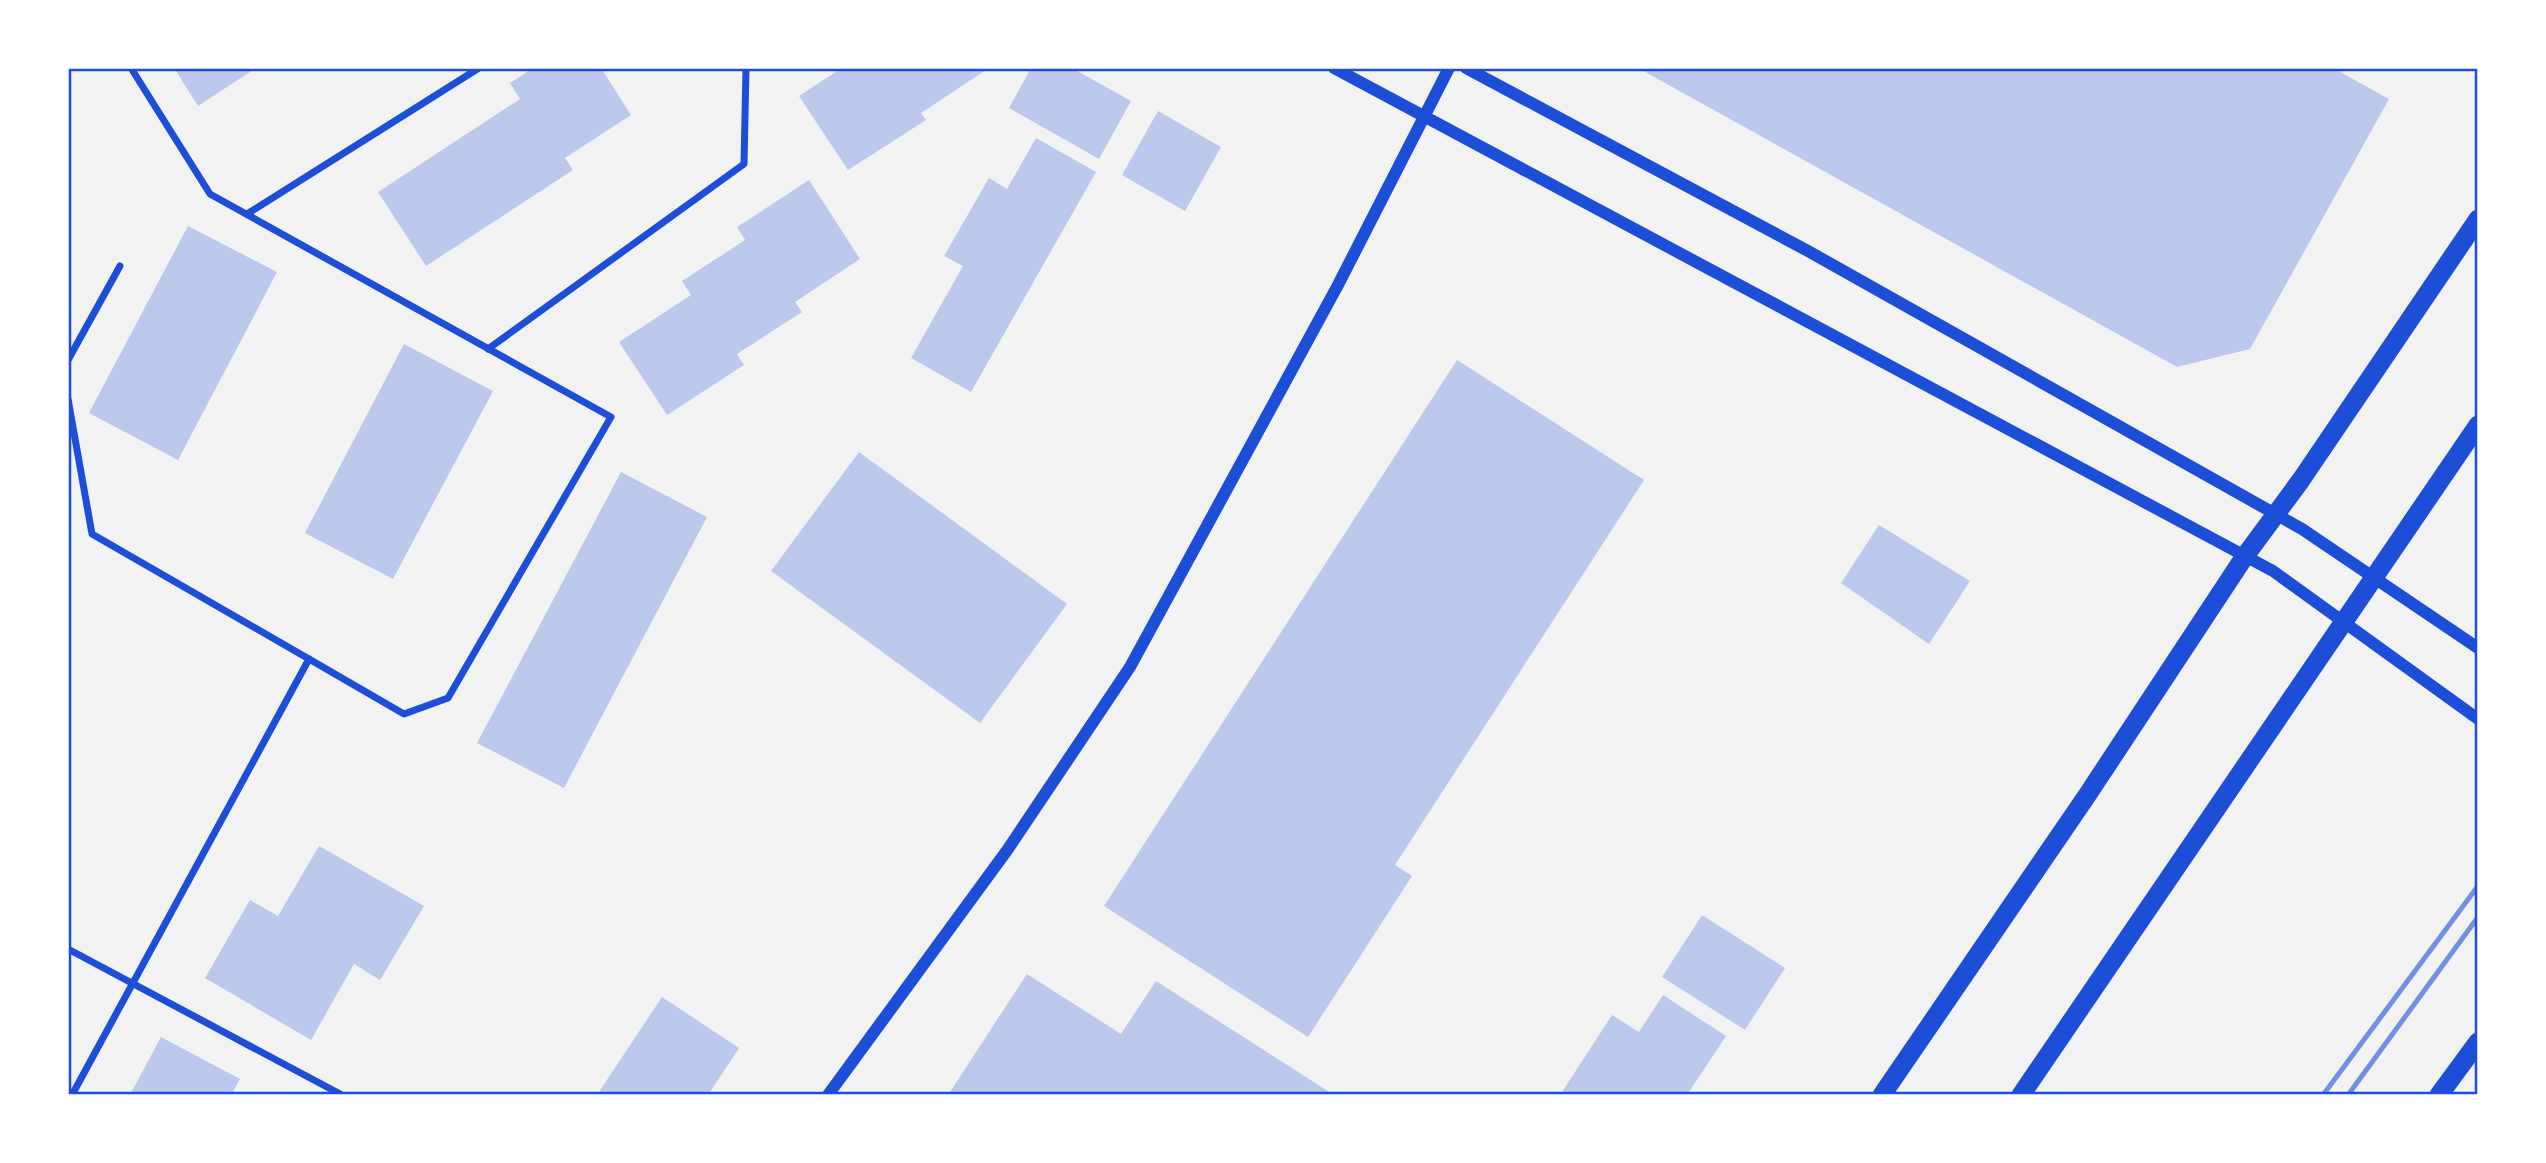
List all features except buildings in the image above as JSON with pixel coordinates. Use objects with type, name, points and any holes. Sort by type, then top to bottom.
[{"type":"highway","points":[[1882,1095],[2088,794],[2245,556],[2276,515],[2478,219]]},
{"type":"highway","points":[[2021,1095],[2478,425]]},
{"type":"highway","points":[[2439,1095],[2478,1042]]},
{"type":"street","points":[[68,399],[92,534],[404,714],[448,698],[611,417],[210,194],[131,68]]},
{"type":"street","points":[[247,214],[479,68]]},
{"type":"street","points":[[488,349],[744,164],[746,68]]},
{"type":"street","points":[[1334,68],[2273,570],[2478,719]]},
{"type":"street","points":[[828,1095],[1007,849],[1130,667],[1338,285],[1449,68]]},
{"type":"street","points":[[1466,68],[1808,251],[2302,529],[2478,648]]},
{"type":"street","points":[[68,360],[120,266]]},
{"type":"street","points":[[72,1095],[309,659]]},
{"type":"street","points":[[68,949],[342,1095]]},
{"type":"railway","points":[[2323,1095],[2478,886]]},
{"type":"railway","points":[[2348,1095],[2478,917]]}]
